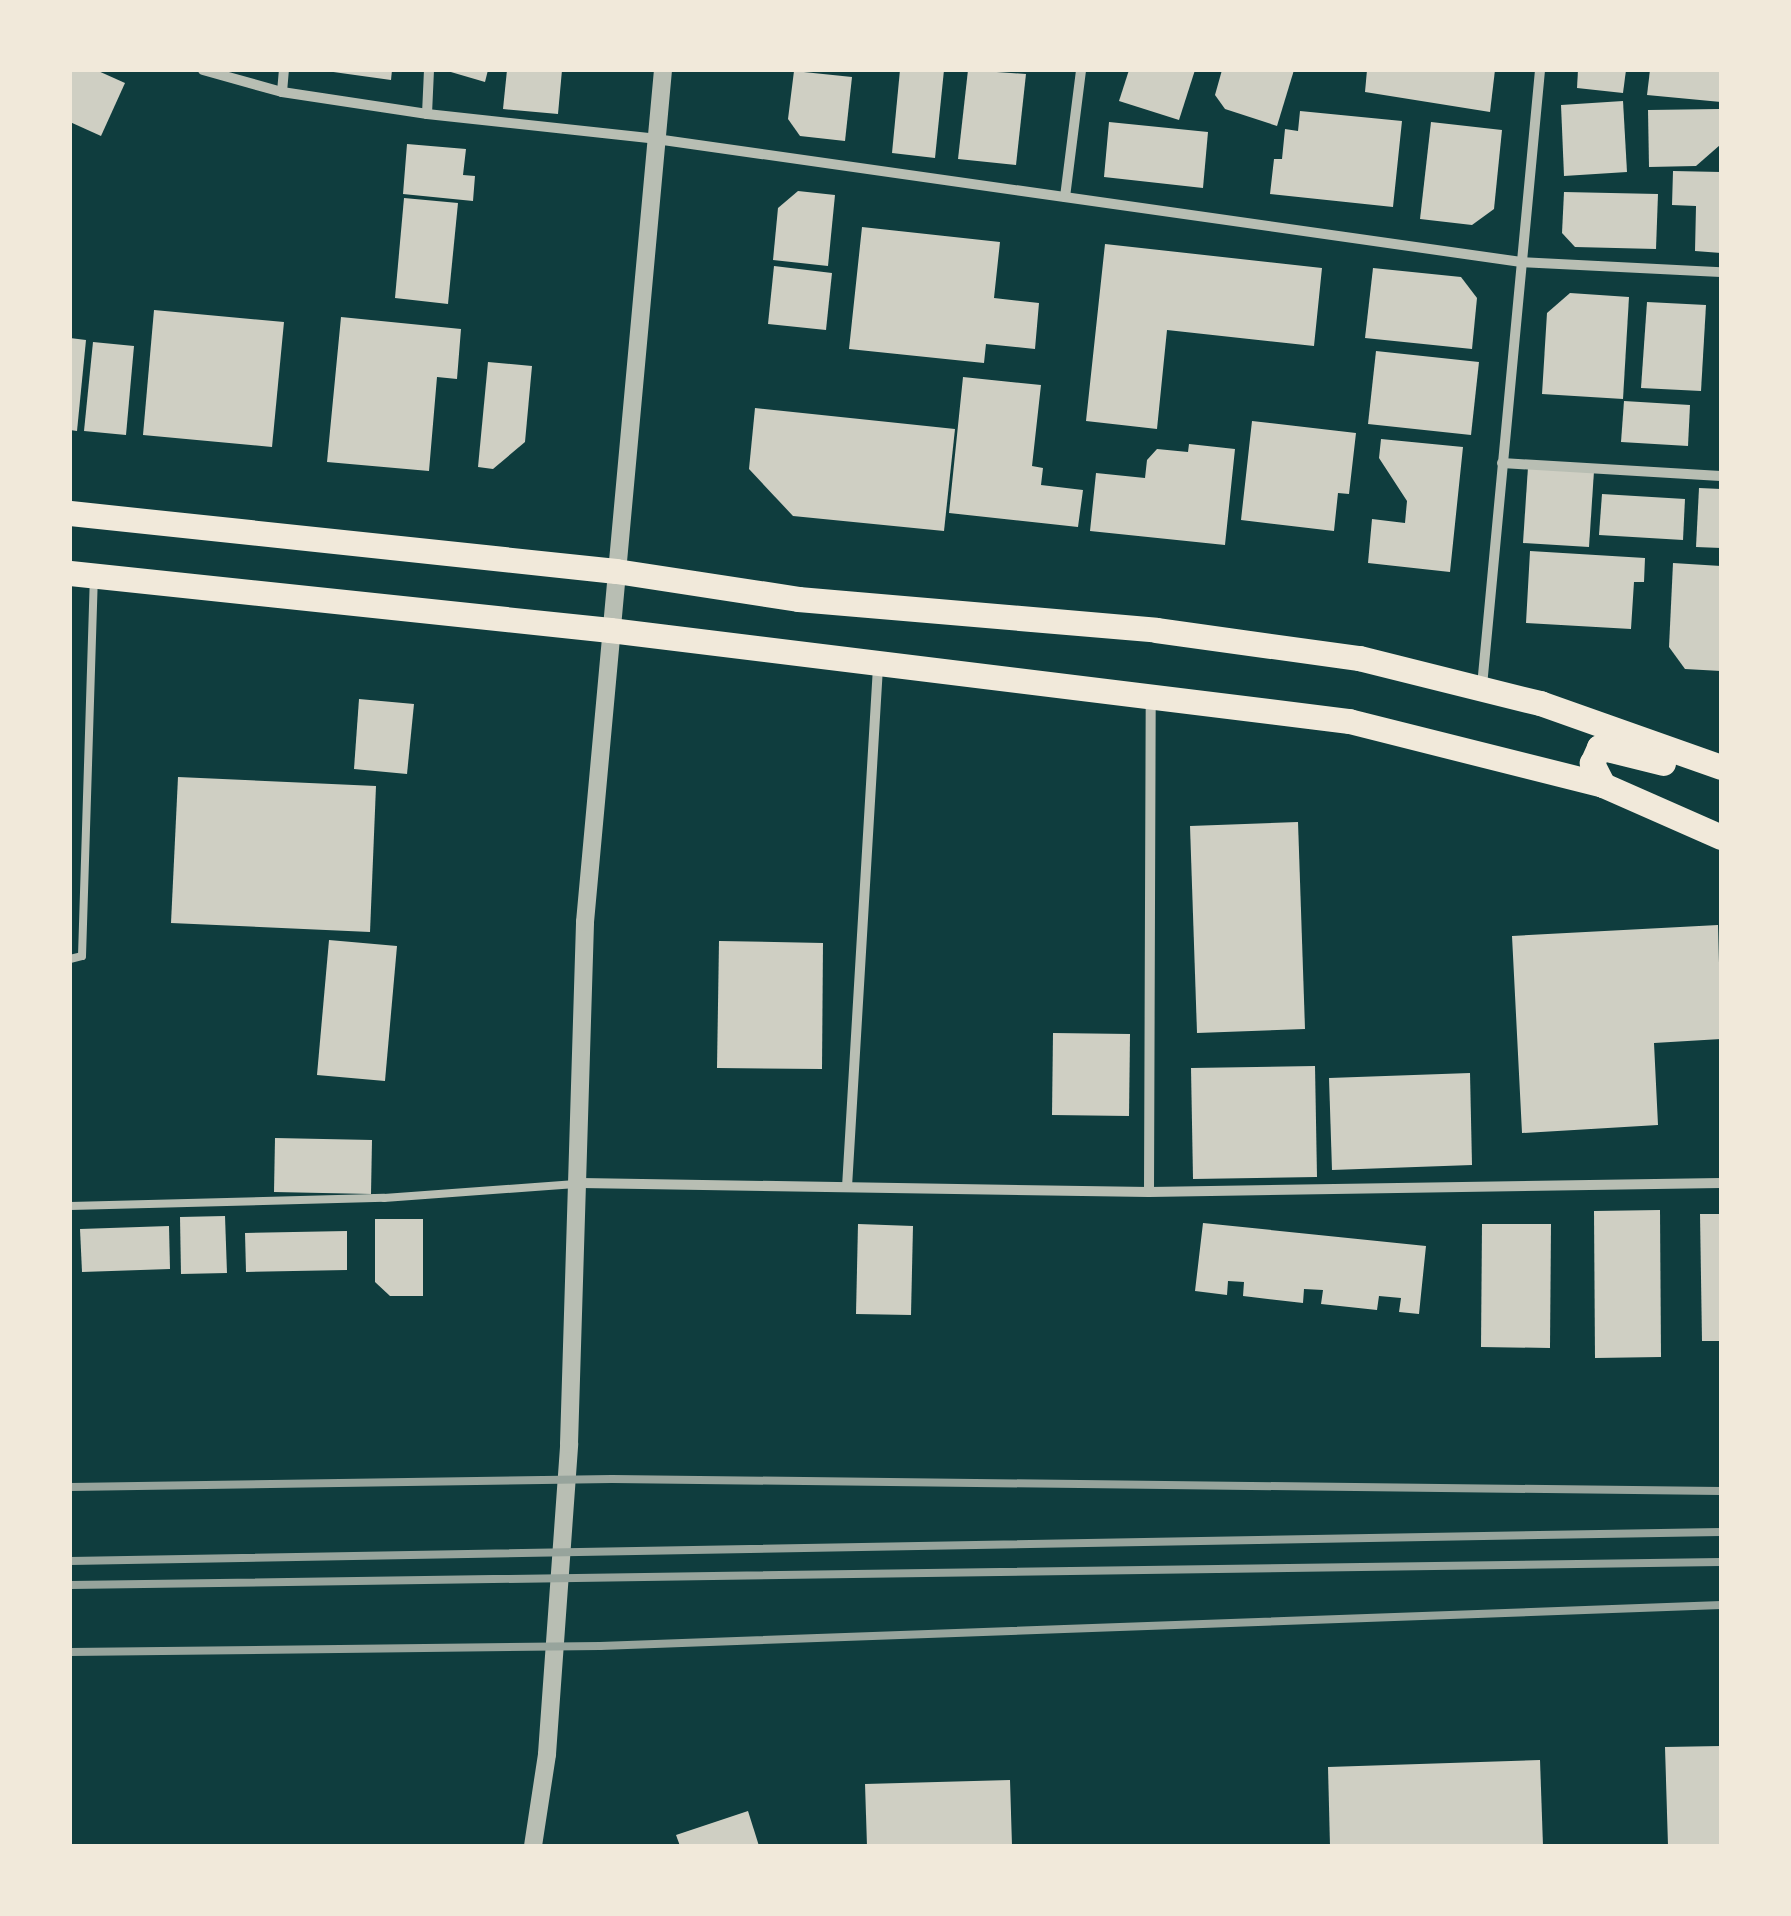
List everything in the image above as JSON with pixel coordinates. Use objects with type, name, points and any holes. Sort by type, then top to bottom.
[{"type":"main road","points":[[70,513],[616,570],[798,599],[1156,630],[1358,658],[1482,686],[1721,767]]},
{"type":"main road","points":[[82,575],[610,630],[878,667],[1151,693],[1349,721],[1603,785],[1721,837]]},
{"type":"main road","points":[[1603,785],[1592,763],[1603,746],[1721,776]]},
{"type":"street","points":[[203,70],[282,92],[426,114],[656,139],[1521,262],[1721,272]]},
{"type":"street","points":[[282,92],[284,70]]},
{"type":"street","points":[[426,114],[429,70]]},
{"type":"street","points":[[533,1846],[547,1754],[570,1444],[585,922],[663,70]]},
{"type":"street","points":[[1065,197],[1081,70]]},
{"type":"street","points":[[1482,686],[1540,70]]},
{"type":"street","points":[[1502,463],[1721,476]]},
{"type":"street","points":[[847,1187],[878,667]]},
{"type":"street","points":[[1149,1192],[1151,693]]},
{"type":"street","points":[[581,1183],[1149,1192],[1721,1183]]},
{"type":"lane","points":[[70,959],[82,956],[82,575]]},
{"type":"lane","points":[[70,1206],[384,1198],[581,1183]]},
{"type":"building","points":[[72,70],[96,70],[125,83],[101,136],[70,122]]},
{"type":"building","points":[[319,70],[392,70],[391,80]]},
{"type":"building","points":[[444,70],[488,70],[485,82]]},
{"type":"building","points":[[507,70],[562,70],[558,114],[503,109]]},
{"type":"building","points":[[900,70],[944,70],[935,158],[892,153]]},
{"type":"building","points":[[968,70],[1026,74],[1016,165],[958,159]]},
{"type":"building","points":[[1129,70],[1195,70],[1179,120],[1119,101]]},
{"type":"building","points":[[1222,70],[1294,70],[1277,126],[1225,109],[1215,95]]},
{"type":"building","points":[[1367,70],[1495,70],[1490,112],[1365,92]]},
{"type":"building","points":[[1578,70],[1626,70],[1623,93],[1577,88]]},
{"type":"building","points":[[1650,70],[1721,70],[1721,102],[1647,95]]},
{"type":"building","points":[[794,71],[852,77],[845,141],[800,136],[788,119]]},
{"type":"building","points":[[1623,101],[1627,172],[1564,176],[1561,105]]},
{"type":"building","points":[[1719,109],[1720,145],[1696,166],[1649,167],[1648,110]]},
{"type":"building","points":[[1300,111],[1402,121],[1393,207],[1270,194],[1274,159],[1282,159],[1285,129],[1298,131]]},
{"type":"building","points":[[1109,122],[1208,132],[1203,188],[1104,177]]},
{"type":"building","points":[[1431,122],[1502,130],[1494,209],[1472,225],[1420,219]]},
{"type":"building","points":[[407,144],[466,149],[463,175],[475,176],[473,201],[403,194]]},
{"type":"building","points":[[1673,171],[1721,172],[1721,253],[1695,251],[1696,206],[1672,205]]},
{"type":"building","points":[[798,191],[835,195],[828,266],[773,260],[778,208]]},
{"type":"building","points":[[1564,192],[1658,194],[1656,249],[1575,247],[1562,233]]},
{"type":"building","points":[[404,198],[458,203],[448,304],[395,298]]},
{"type":"building","points":[[862,227],[1000,242],[994,298],[1039,303],[1035,349],[986,344],[984,363],[849,349]]},
{"type":"building","points":[[1105,244],[1322,268],[1314,346],[1167,330],[1157,429],[1086,421]]},
{"type":"building","points":[[774,266],[832,273],[826,330],[768,324]]},
{"type":"building","points":[[1373,268],[1461,277],[1477,298],[1472,349],[1365,338]]},
{"type":"building","points":[[1570,293],[1629,297],[1623,399],[1542,394],[1547,313]]},
{"type":"building","points":[[1647,302],[1706,305],[1701,391],[1641,388]]},
{"type":"building","points":[[154,310],[284,322],[272,447],[143,435]]},
{"type":"building","points":[[341,317],[461,329],[457,379],[437,377],[429,471],[327,462]]},
{"type":"building","points":[[70,338],[86,340],[77,431],[70,430]]},
{"type":"building","points":[[93,342],[134,346],[126,435],[84,431]]},
{"type":"building","points":[[1376,351],[1479,362],[1471,435],[1368,424]]},
{"type":"building","points":[[488,362],[532,366],[525,442],[493,469],[478,467]]},
{"type":"building","points":[[963,377],[1041,385],[1032,466],[1043,468],[1041,485],[1083,490],[1078,527],[949,513]]},
{"type":"building","points":[[1624,401],[1690,405],[1688,446],[1621,442]]},
{"type":"building","points":[[755,408],[955,429],[944,531],[793,516],[749,469]]},
{"type":"building","points":[[1252,421],[1356,433],[1349,494],[1338,493],[1334,531],[1241,520]]},
{"type":"building","points":[[1381,439],[1463,447],[1450,572],[1368,563],[1372,519],[1405,523],[1407,501],[1379,458]]},
{"type":"building","points":[[1189,444],[1235,449],[1225,545],[1090,531],[1096,473],[1145,478],[1147,460],[1157,449],[1188,452]]},
{"type":"building","points":[[1528,467],[1594,471],[1589,547],[1523,543]]},
{"type":"building","points":[[1699,488],[1721,489],[1721,548],[1696,547]]},
{"type":"building","points":[[1602,494],[1685,499],[1683,540],[1599,535]]},
{"type":"building","points":[[1530,551],[1645,558],[1644,582],[1634,582],[1631,629],[1526,623]]},
{"type":"building","points":[[1673,563],[1721,566],[1721,671],[1685,669],[1669,647]]},
{"type":"building","points":[[359,699],[414,704],[407,774],[354,769]]},
{"type":"building","points":[[178,777],[376,786],[370,932],[171,923]]},
{"type":"building","points":[[1298,822],[1305,1029],[1197,1033],[1190,826]]},
{"type":"building","points":[[1718,925],[1721,1039],[1654,1043],[1658,1125],[1522,1133],[1512,936]]},
{"type":"building","points":[[329,940],[397,946],[385,1081],[317,1075]]},
{"type":"building","points":[[719,941],[823,943],[822,1069],[717,1068]]},
{"type":"building","points":[[1053,1033],[1130,1034],[1129,1116],[1052,1115]]},
{"type":"building","points":[[1315,1066],[1317,1177],[1193,1179],[1191,1068]]},
{"type":"building","points":[[1470,1073],[1472,1165],[1332,1170],[1329,1078]]},
{"type":"building","points":[[275,1138],[372,1140],[371,1194],[274,1192]]},
{"type":"building","points":[[1660,1210],[1661,1357],[1595,1358],[1594,1211]]},
{"type":"building","points":[[1700,1214],[1721,1214],[1721,1341],[1702,1341]]},
{"type":"building","points":[[225,1216],[227,1273],[181,1274],[180,1217]]},
{"type":"building","points":[[375,1219],[423,1219],[423,1296],[390,1296],[375,1282]]},
{"type":"building","points":[[1203,1223],[1426,1246],[1419,1314],[1399,1312],[1401,1298],[1379,1296],[1377,1310],[1321,1304],[1323,1290],[1304,1289],[1303,1303],[1243,1296],[1244,1282],[1228,1281],[1227,1295],[1195,1291]]},
{"type":"building","points":[[858,1224],[913,1226],[911,1315],[856,1314]]},
{"type":"building","points":[[1482,1224],[1551,1224],[1550,1348],[1481,1347]]},
{"type":"building","points":[[169,1226],[170,1269],[82,1272],[80,1229]]},
{"type":"building","points":[[347,1231],[347,1270],[246,1272],[245,1233]]},
{"type":"building","points":[[1721,1746],[1721,1846],[1668,1846],[1665,1747]]},
{"type":"building","points":[[1540,1760],[1543,1846],[1330,1846],[1328,1767]]},
{"type":"building","points":[[1010,1780],[1012,1846],[867,1846],[865,1784]]},
{"type":"building","points":[[748,1811],[759,1846],[680,1846],[676,1835]]},
{"type":"railway","points":[[70,1487],[612,1479],[1721,1491]]},
{"type":"railway","points":[[70,1561],[1721,1532]]},
{"type":"railway","points":[[70,1585],[1721,1562]]},
{"type":"railway","points":[[70,1652],[600,1646],[1721,1605]]}]
